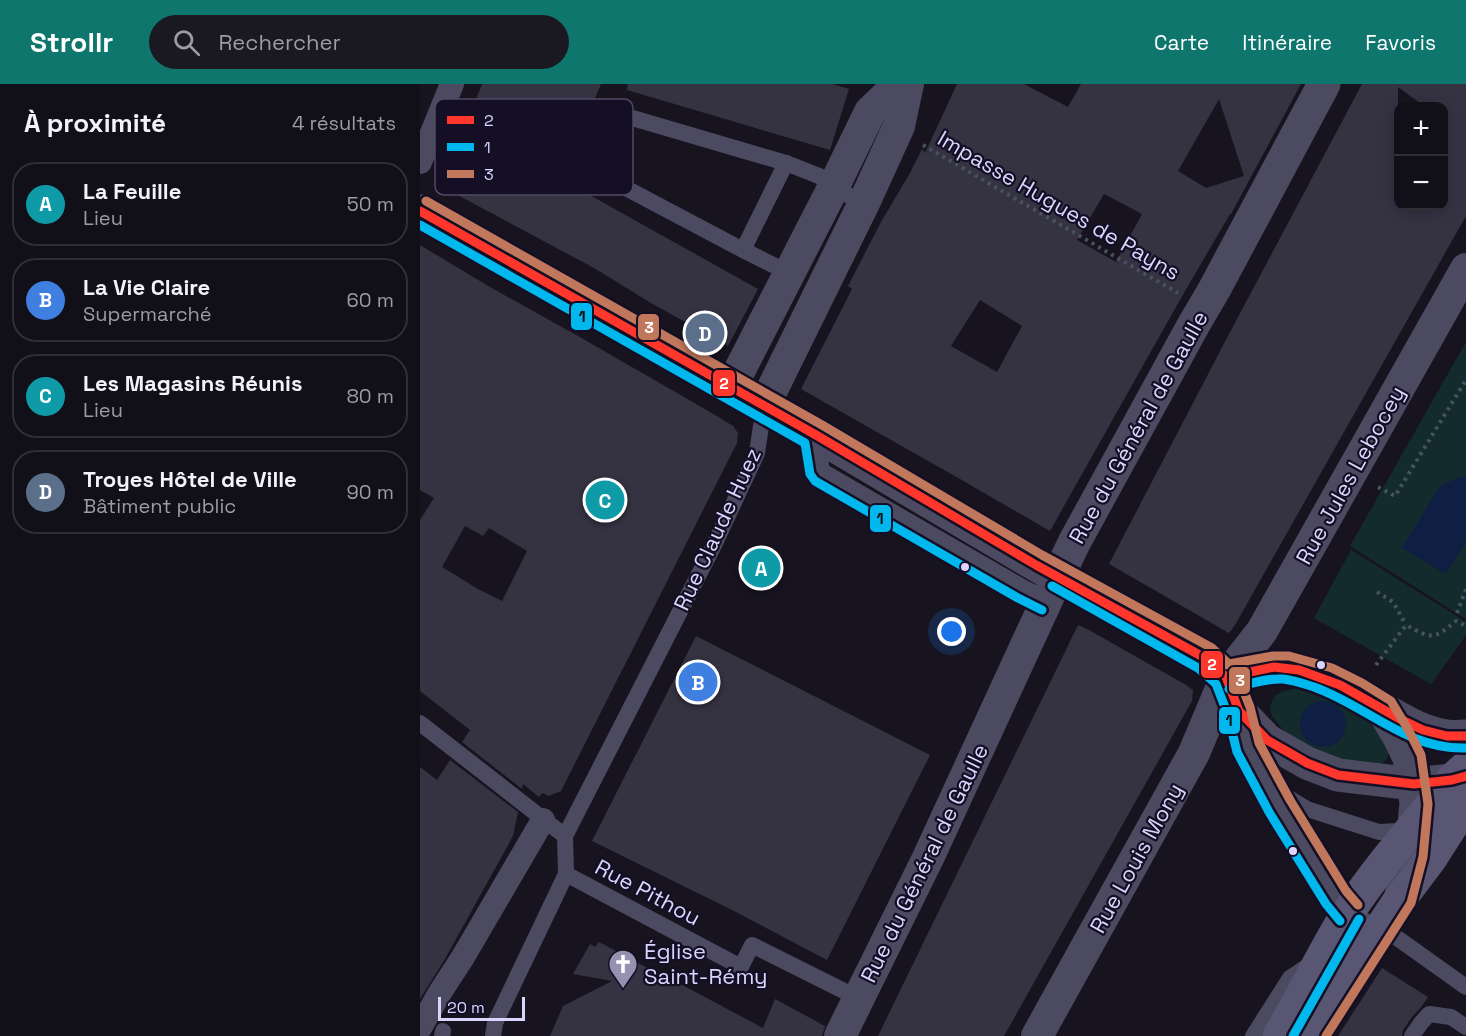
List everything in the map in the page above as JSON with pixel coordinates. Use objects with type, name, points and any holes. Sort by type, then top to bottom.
[{"type":"main road","points":[[1279,1036],[1348,913],[1374,875],[1415,826],[1463,785]]},
{"type":"main road","points":[[1312,1036],[1387,932],[1401,899],[1431,858],[1463,785]]},
{"type":"street","points":[[446,99],[452,84]]},
{"type":"street","points":[[731,387],[870,112],[898,84]]},
{"type":"street","name":"Rue Claude Huez","points":[[764,406],[899,126],[908,84]]},
{"type":"street","name":"Rue du Général de Gaulle","points":[[840,1036],[928,858],[1075,541],[1197,299],[1324,84]]},
{"type":"street","points":[[420,162],[435,125]]},
{"type":"street","points":[[420,211],[816,435],[1036,565],[1053,587],[1205,658],[1226,677],[1239,711],[1248,747],[1268,786],[1336,898],[1348,913]]},
{"type":"street","name":"Rue Jules Lebocey","points":[[1226,677],[1262,631],[1466,269]]},
{"type":"street","points":[[1226,677],[1275,668],[1289,668],[1326,679],[1431,733],[1450,737],[1466,736]]},
{"type":"street","name":"Rue Louis Mony","points":[[1037,1036],[1194,753],[1226,677]]},
{"type":"street","points":[[1383,710],[1409,758],[1416,803],[1411,855],[1401,899]]},
{"type":"street","points":[[1239,711],[1267,740],[1307,763],[1338,775],[1414,784],[1463,785]]},
{"type":"street","points":[[435,1032],[439,994],[543,820]]},
{"type":"lane","points":[[633,118],[812,172],[862,205]]},
{"type":"lane","points":[[743,250],[786,163]]},
{"type":"lane","points":[[633,192],[789,272]]},
{"type":"lane","name":"Rue Claude Huez","points":[[565,836],[715,543],[758,453],[764,406]]},
{"type":"lane","points":[[420,723],[565,836],[566,874],[495,1023],[493,1036]]},
{"type":"lane","points":[[1268,786],[1307,809],[1379,832],[1397,831],[1415,826]]},
{"type":"lane","name":"Rue Pithou","points":[[566,874],[741,967],[752,945],[858,998]]},
{"type":"lane","points":[[1348,913],[1387,932],[1466,987]]},
{"type":"lane","points":[[1253,1036],[1290,978],[1324,955]]},
{"type":"lane","points":[[1412,1036],[1429,1014],[1451,1017],[1466,1027]]},
{"type":"path","name":"Impasse Hugues de Payns","points":[[918,137],[923,146],[1197,299]]},
{"type":"path","points":[[1378,487],[1395,496],[1466,380]]},
{"type":"path","points":[[1457,613],[1466,589]]},
{"type":"path","points":[[1377,592],[1392,602],[1406,625],[1425,635],[1436,636],[1456,621],[1466,626]]},
{"type":"path","points":[[1376,664],[1406,625]]},
{"type":"green space","points":[[1466,342],[1466,619],[1350,546]]},
{"type":"green space","points":[[1351,550],[1466,622],[1466,635],[1431,684],[1314,618]]},
{"type":"green space","points":[[1310,689],[1330,695],[1372,722],[1389,749],[1387,759],[1370,769],[1297,744],[1272,716],[1270,708],[1275,696],[1284,691]],"holes":[[[1324,701],[1342,711],[1345,723],[1343,736],[1313,704]]]},
{"type":"water","points":[[1462,476],[1466,478],[1466,542],[1446,574],[1402,548],[1440,486]]},
{"type":"water","points":[[1323,701],[1339,708],[1346,724],[1339,740],[1323,747],[1307,740],[1300,724],[1307,708]]},
{"type":"building","points":[[482,84],[601,84],[595,99],[476,99]]},
{"type":"building","points":[[628,84],[832,84],[849,89],[830,150],[627,90]]},
{"type":"building","points":[[957,84],[1024,84],[1068,107],[1081,84],[1301,84],[1231,214],[1050,531],[801,389],[852,289],[848,286],[881,222],[922,149],[925,153]],"holes":[[[1219,99],[1244,176],[1206,188],[1178,171]],[[1104,194],[1142,214],[1116,262],[1077,240]],[[980,300],[1022,326],[997,372],[951,346]]]},
{"type":"building","points":[[1362,84],[1466,84],[1466,216],[1235,625],[1229,633],[1109,564]]},
{"type":"building","points":[[458,195],[590,195],[758,289],[728,346],[594,268]]},
{"type":"building","points":[[420,245],[717,416],[733,426],[738,433],[737,443],[561,791],[549,796],[542,793],[539,797],[523,784],[522,789],[462,742],[470,730],[420,691],[420,520],[434,498],[420,490]],"holes":[[[465,526],[483,536],[489,528],[527,551],[502,601],[442,567]]]},
{"type":"building","points":[[1078,625],[1186,685],[1193,690],[1192,701],[1004,1036],[878,1036]]},
{"type":"building","points":[[696,636],[930,755],[827,960],[592,841]]},
{"type":"building","points":[[450,760],[518,812],[513,836],[445,959],[420,999],[420,767],[437,780]]},
{"type":"building","points":[[599,942],[763,1028],[775,999],[825,1026],[822,1036],[550,1036],[563,1006],[612,981],[573,974],[590,944],[595,947]]},
{"type":"building","points":[[1382,968],[1428,997],[1403,1030],[1402,1036],[1338,1036]]},
{"type":"transit line","name":"3","points":[[426,201],[822,425],[1042,555],[1212,648],[1236,671],[1250,707],[1259,743],[1290,800],[1346,891],[1358,905]]},
{"type":"transit line","name":"2","points":[[420,211],[816,435],[1036,565],[1205,658],[1226,677],[1239,711],[1267,740],[1307,763],[1338,775],[1414,784],[1452,780],[1466,776]]},
{"type":"transit line","name":"1","points":[[420,225],[805,443],[810,474],[815,481],[1042,610]]},
{"type":"transit line","name":"1","points":[[1052,586],[1198,668],[1216,684],[1228,715],[1237,752],[1269,812],[1326,904],[1340,921]]},
{"type":"transit line","name":"3","points":[[1224,665],[1273,656],[1289,656],[1332,668],[1391,701],[1421,755],[1428,804],[1423,857],[1411,903],[1326,1036]]},
{"type":"transit line","name":"2","points":[[1226,677],[1274,667],[1299,670],[1340,685],[1423,730],[1447,736],[1466,736]]},
{"type":"transit line","name":"1","points":[[1229,689],[1269,680],[1295,681],[1333,695],[1406,735],[1445,747],[1466,748]]},
{"type":"transit line","name":"1","points":[[1293,1036],[1359,919]]},
{"type":"place","name":"Troyes Hôtel de Ville","points":[[705,333]]},
{"type":"place","name":"Les Magasins Réunis","points":[[605,500]]},
{"type":"place","name":"La Feuille","points":[[761,568]]},
{"type":"place","name":"La Vie Claire","points":[[698,682]]},
{"type":"place","name":"Église Saint-Rémy","points":[[623,990]]}]
